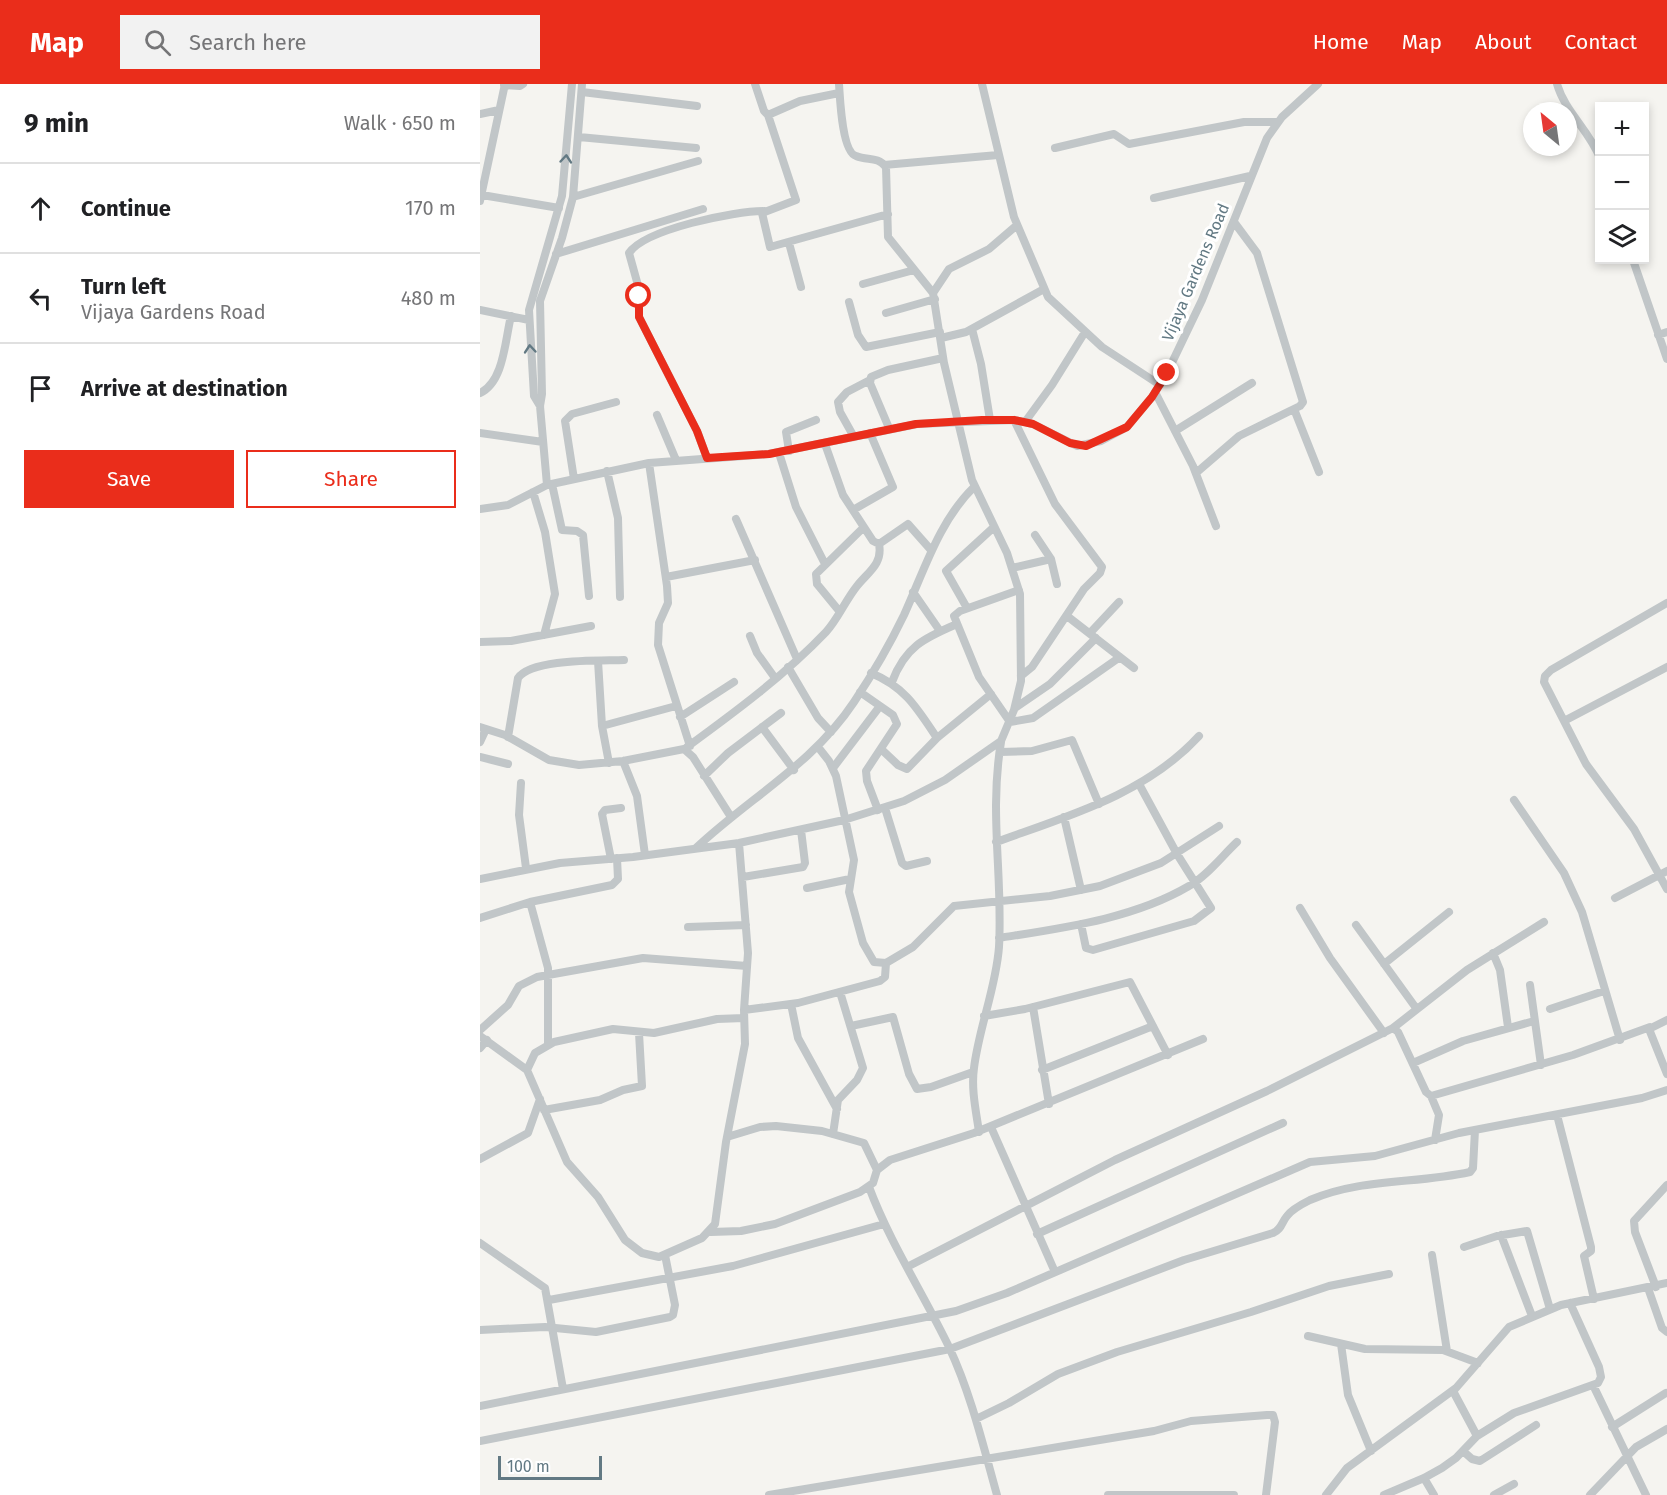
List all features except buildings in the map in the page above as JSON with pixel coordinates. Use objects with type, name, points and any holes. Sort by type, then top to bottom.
[{"type":"street","points":[[523,84],[519,86],[505,84],[484,164],[481,198],[559,208]]},
{"type":"street","points":[[540,406],[534,396],[528,320],[533,289],[559,208],[565,175],[572,84]]},
{"type":"street","points":[[707,458],[697,431],[639,317],[639,289],[629,253],[643,241],[693,222],[763,211],[796,201],[768,115],[764,111],[755,84]]},
{"type":"street","points":[[982,84],[1017,225],[1044,289],[1055,306],[1157,388],[1196,473],[1216,526]]},
{"type":"street","name":"Vijaya Gardens Road","points":[[480,509],[508,506],[549,485],[607,471],[676,460],[779,453],[889,428],[958,421],[1014,420],[1025,422],[1070,443],[1086,446],[1127,427],[1157,388],[1202,300],[1266,138],[1278,122],[1318,84]]},
{"type":"street","points":[[1557,84],[1563,100],[1591,138],[1598,156]]},
{"type":"street","points":[[589,596],[583,535],[577,531],[562,530],[549,485],[540,406],[540,301],[573,197],[582,88],[697,106]]},
{"type":"street","points":[[768,115],[839,88],[850,151],[856,156],[874,158],[884,165],[888,172],[888,237],[934,296],[944,358],[974,487],[1012,568],[1019,590],[1021,676],[1015,708],[1001,741],[995,785],[1000,902],[999,938],[995,979],[984,1016],[973,1072],[979,1132]]},
{"type":"street","points":[[480,114],[499,110]]},
{"type":"street","points":[[1055,148],[1114,134],[1129,144],[1244,122],[1278,122]]},
{"type":"street","points":[[579,137],[696,148]]},
{"type":"street","points":[[884,165],[998,155]]},
{"type":"street","points":[[573,197],[698,161]]},
{"type":"street","points":[[1154,198],[1250,176]]},
{"type":"street","points":[[556,254],[703,209]]},
{"type":"street","points":[[763,211],[770,247],[888,214]]},
{"type":"street","points":[[1196,473],[1239,436],[1294,409],[1303,402],[1257,253],[1234,222]]},
{"type":"street","points":[[886,313],[934,296],[949,269],[989,249],[1017,225]]},
{"type":"street","points":[[789,243],[801,286]]},
{"type":"street","points":[[1635,264],[1663,333],[1667,359]]},
{"type":"street","points":[[862,284],[914,270]]},
{"type":"street","points":[[849,302],[858,335],[866,347],[972,329],[1044,289]]},
{"type":"street","points":[[480,310],[528,320]]},
{"type":"street","points":[[480,393],[493,385],[496,379],[511,316]]},
{"type":"street","points":[[972,329],[981,364],[990,420]]},
{"type":"street","points":[[1025,422],[1057,378],[1085,332]]},
{"type":"street","points":[[854,437],[840,412],[838,402],[847,392],[870,380],[874,374],[944,358]]},
{"type":"street","points":[[870,380],[889,428]]},
{"type":"street","points":[[1176,431],[1252,383]]},
{"type":"street","points":[[574,479],[565,421],[572,414],[616,402]]},
{"type":"street","points":[[1294,409],[1318,472]]},
{"type":"street","points":[[657,415],[676,460]]},
{"type":"street","points":[[789,451],[786,432],[816,420]]},
{"type":"street","points":[[1014,420],[1055,504],[1102,567],[1032,667],[1021,676]]},
{"type":"street","points":[[480,433],[543,442]]},
{"type":"street","points":[[853,510],[894,487],[870,433]]},
{"type":"street","points":[[480,742],[483,728],[508,737],[549,760],[579,765],[623,761],[687,748],[788,667],[828,630],[856,587],[877,563],[881,554],[879,544],[863,528],[843,495],[825,444]]},
{"type":"street","points":[[779,453],[796,507],[825,564]]},
{"type":"street","points":[[649,463],[668,603],[659,623],[658,645],[687,748],[731,817]]},
{"type":"street","points":[[607,471],[618,518],[620,597]]},
{"type":"street","points":[[696,848],[731,817],[794,770],[831,732],[871,673],[914,592],[931,550],[961,501],[974,487]]},
{"type":"street","points":[[533,492],[545,532],[555,594],[544,635]]},
{"type":"street","points":[[736,519],[797,659]]},
{"type":"street","points":[[879,544],[908,524],[931,550]]},
{"type":"street","points":[[967,608],[946,571],[994,527]]},
{"type":"street","points":[[840,612],[816,579],[816,574],[863,528]]},
{"type":"street","points":[[1035,535],[1051,559],[1058,584]]},
{"type":"street","points":[[1012,568],[1051,559]]},
{"type":"street","points":[[666,577],[755,560]]},
{"type":"street","points":[[1010,722],[979,676],[957,624],[956,613],[1019,590]]},
{"type":"street","points":[[914,592],[940,631]]},
{"type":"street","points":[[1015,708],[1050,684],[1093,636],[1119,602]]},
{"type":"street","points":[[1667,603],[1551,670],[1545,676],[1544,682],[1586,764],[1663,873],[1667,889]]},
{"type":"street","points":[[1067,616],[1134,668]]},
{"type":"street","points":[[892,682],[912,648],[921,640],[957,624]]},
{"type":"street","points":[[480,642],[498,642],[591,626]]},
{"type":"street","points":[[750,636],[757,653],[775,678]]},
{"type":"street","points":[[1010,722],[1033,718],[1120,657]]},
{"type":"street","points":[[508,737],[521,674],[539,666],[624,660]]},
{"type":"street","points":[[598,661],[602,726],[609,763]]},
{"type":"street","points":[[788,667],[818,718],[831,732]]},
{"type":"street","points":[[1564,721],[1667,667]]},
{"type":"street","points":[[871,673],[892,682],[910,699],[937,738]]},
{"type":"street","points":[[680,717],[734,682]]},
{"type":"street","points":[[860,692],[892,716],[897,724],[865,776],[882,809],[903,865],[927,861]]},
{"type":"street","points":[[881,749],[898,765],[907,769],[937,738],[991,694]]},
{"type":"street","points":[[602,726],[676,706]]},
{"type":"street","points":[[833,768],[880,706]]},
{"type":"street","points":[[704,776],[781,713]]},
{"type":"street","points":[[762,727],[794,770]]},
{"type":"street","points":[[996,842],[1099,804],[1139,784],[1173,762],[1200,736]]},
{"type":"street","points":[[1000,752],[1032,751],[1072,740],[1099,804]]},
{"type":"street","points":[[480,879],[526,868],[738,843],[844,820],[882,809],[945,780],[1001,741]]},
{"type":"street","points":[[818,747],[833,768],[854,860],[849,892],[862,943],[873,962],[886,963],[913,948],[954,906],[1081,891],[1151,867],[1178,854],[1219,826]]},
{"type":"street","points":[[480,757],[508,764]]},
{"type":"street","points":[[623,761],[637,796],[645,855]]},
{"type":"street","points":[[521,783],[519,815],[526,868]]},
{"type":"street","points":[[1081,924],[1086,948],[1093,950],[1194,921],[1211,909],[1139,784]]},
{"type":"street","points":[[1514,800],[1557,862],[1572,890],[1589,931],[1604,991],[1620,1040]]},
{"type":"street","points":[[480,918],[530,902],[612,885],[618,879],[602,814],[605,810],[621,808]]},
{"type":"street","points":[[1064,817],[1081,891]]},
{"type":"street","points":[[743,877],[803,867],[805,863],[801,830]]},
{"type":"street","points":[[999,938],[1081,924],[1133,909],[1174,893],[1196,881],[1236,842]]},
{"type":"street","points":[[480,1048],[484,1038],[527,1070],[567,1162],[598,1197],[625,1240],[633,1248],[651,1256],[665,1255],[711,1232],[715,1224],[727,1137],[745,1051],[746,925],[738,843]]},
{"type":"street","points":[[1615,898],[1663,873]]},
{"type":"street","points":[[807,888],[850,879]]},
{"type":"street","points":[[530,902],[548,976],[548,1044]]},
{"type":"street","points":[[1300,908],[1330,958],[1384,1033]]},
{"type":"street","points":[[1384,964],[1449,912]]},
{"type":"street","points":[[907,1267],[1115,1160],[1267,1091],[1384,1033],[1493,953],[1544,922]]},
{"type":"street","points":[[688,927],[746,925]]},
{"type":"street","points":[[1356,926],[1416,1008]]},
{"type":"street","points":[[1493,953],[1501,975],[1503,1008],[1508,1027]]},
{"type":"street","points":[[480,1030],[508,1005],[519,986],[531,979],[643,958],[747,966]]},
{"type":"street","points":[[527,1070],[535,1053],[548,1044],[613,1029],[654,1033],[790,1004],[883,979],[886,963]]},
{"type":"street","points":[[984,1016],[1033,1007],[1130,982],[1168,1055]]},
{"type":"street","points":[[1530,986],[1541,1065]]},
{"type":"street","points":[[1550,1009],[1604,991]]},
{"type":"street","points":[[833,1134],[838,1100],[857,1080],[863,1068],[840,992]]},
{"type":"street","points":[[790,1004],[798,1038],[837,1109]]},
{"type":"street","points":[[1033,1007],[1049,1104]]},
{"type":"street","points":[[851,1026],[893,1017],[909,1074],[916,1089],[931,1087],[973,1072]]},
{"type":"street","points":[[1431,1096],[1620,1040],[1667,1020]]},
{"type":"street","points":[[1413,1063],[1463,1041],[1534,1021]]},
{"type":"street","points":[[1042,1070],[1153,1026]]},
{"type":"street","points":[[1650,1027],[1667,1074]]},
{"type":"street","points":[[1393,1028],[1398,1032],[1439,1115],[1435,1140]]},
{"type":"street","points":[[544,1110],[600,1100],[623,1090],[642,1086],[639,1033]]},
{"type":"street","points":[[711,1232],[741,1231],[775,1224],[869,1187],[878,1170],[890,1160],[979,1132],[1203,1039]]},
{"type":"street","points":[[480,1406],[933,1316],[982,1303],[1302,1165],[1375,1156],[1435,1140],[1642,1098],[1667,1090]]},
{"type":"street","points":[[480,1159],[528,1132],[540,1100]]},
{"type":"street","points":[[1557,1115],[1591,1246],[1591,1251],[1584,1257],[1594,1299]]},
{"type":"street","points":[[1037,1234],[1283,1124]]},
{"type":"street","points":[[727,1137],[770,1126],[833,1134],[864,1143],[878,1170]]},
{"type":"street","points":[[991,1127],[1055,1272]]},
{"type":"street","points":[[480,1441],[950,1349],[1184,1260],[1273,1233],[1282,1227],[1286,1217],[1297,1207],[1335,1191],[1378,1182],[1415,1180],[1470,1172],[1473,1168],[1475,1131]]},
{"type":"street","points":[[1667,1185],[1634,1221],[1635,1232],[1662,1328],[1667,1332]]},
{"type":"street","points":[[869,1187],[884,1224],[950,1349],[976,1419],[996,1495]]},
{"type":"street","points":[[549,1300],[733,1266],[884,1224]]},
{"type":"street","points":[[1464,1247],[1501,1235],[1525,1231],[1529,1233],[1550,1309]]},
{"type":"street","points":[[1501,1235],[1532,1316]]},
{"type":"street","points":[[480,1243],[542,1284],[549,1300],[563,1389]]},
{"type":"street","points":[[480,1330],[553,1328],[596,1332],[670,1317],[673,1315],[675,1305],[665,1255]]},
{"type":"street","points":[[1432,1255],[1447,1351]]},
{"type":"street","points":[[976,1419],[1009,1403],[1058,1374],[1117,1352],[1329,1286],[1389,1274]]},
{"type":"street","points":[[1326,1495],[1347,1468],[1453,1390],[1504,1330],[1532,1316],[1570,1303],[1667,1283]]},
{"type":"street","points":[[1384,1495],[1424,1479],[1463,1451],[1477,1436],[1521,1410],[1593,1385],[1600,1380],[1599,1367],[1570,1303]]},
{"type":"street","points":[[1308,1336],[1365,1349],[1447,1351],[1478,1363]]},
{"type":"street","points":[[1341,1344],[1348,1395],[1371,1451]]},
{"type":"street","points":[[1593,1385],[1646,1495]]},
{"type":"street","points":[[1453,1390],[1477,1436]]},
{"type":"street","points":[[1612,1427],[1666,1393]]},
{"type":"street","points":[[769,1495],[1154,1431],[1191,1421],[1273,1415],[1275,1422],[1266,1495]]},
{"type":"street","points":[[1463,1451],[1472,1459],[1480,1461],[1536,1425]]},
{"type":"street","points":[[1590,1495],[1636,1447],[1667,1429]]},
{"type":"street","points":[[1424,1479],[1434,1495]]},
{"type":"street","points":[[1494,1495],[1514,1484]]},
{"type":"street","points":[[1108,1495],[1234,1495]]},
{"type":"route","points":[[639,296],[637,305],[639,317],[665,373],[697,431],[707,458],[769,454],[916,424],[998,419],[1033,424],[1077,446],[1086,446],[1127,427],[1152,397],[1167,373]]}]
